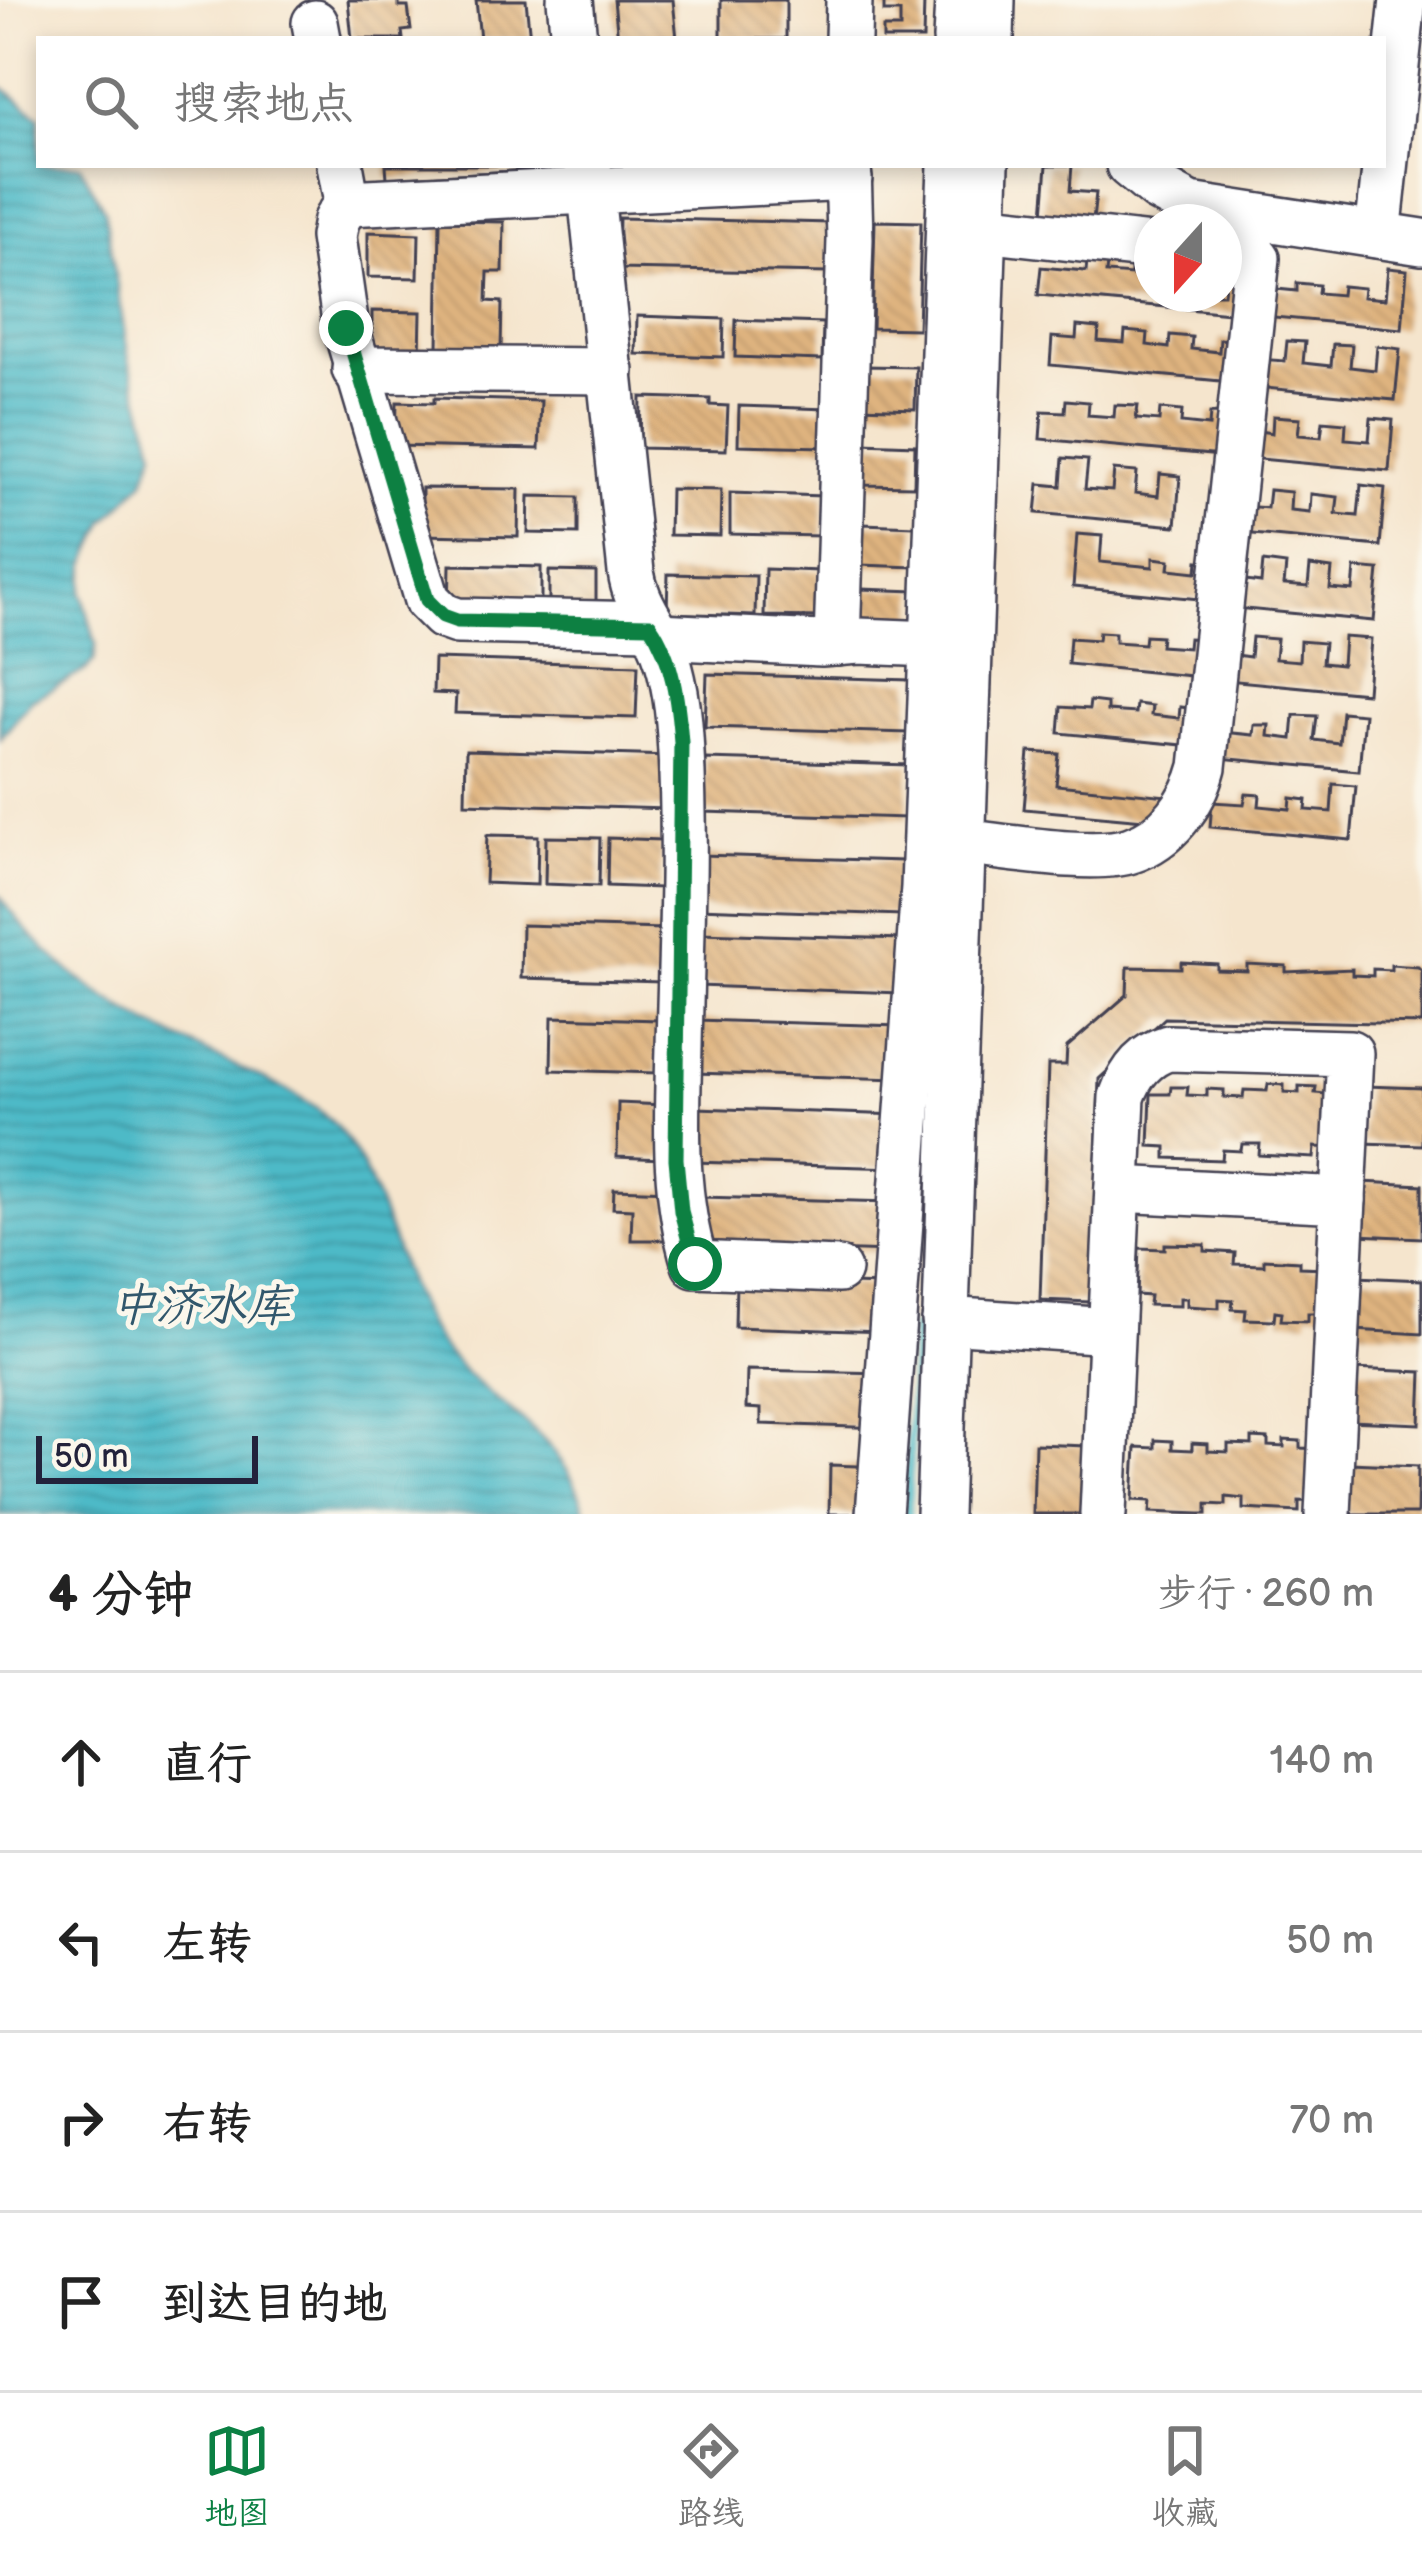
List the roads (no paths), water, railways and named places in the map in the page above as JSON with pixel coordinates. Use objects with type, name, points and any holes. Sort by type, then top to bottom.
[{"type":"street","points":[[570,0],[574,36]]},
{"type":"street","points":[[848,36],[849,0]]},
{"type":"street","points":[[1133,168],[1190,206],[1400,238],[1403,0]]},
{"type":"street","points":[[939,1514],[947,872],[932,644],[951,168]]},
{"type":"street","points":[[879,1514],[947,872],[986,168]]},
{"type":"street","points":[[837,643],[848,172],[344,184],[333,236],[355,369],[427,600],[434,609],[457,621],[837,643],[932,644]]},
{"type":"street","points":[[590,178],[631,572],[638,603],[654,631],[675,693],[681,742],[676,1159],[687,1238],[695,1264],[838,1270]]},
{"type":"street","points":[[984,229],[1134,245]]},
{"type":"street","points":[[947,872],[1134,850],[1179,818],[1192,798],[1203,767],[1257,258],[1242,256]]},
{"type":"street","points":[[355,369],[611,371]]},
{"type":"street","points":[[1103,1514],[1122,1097],[1132,1073],[1148,1056],[1168,1048],[1350,1053],[1328,1514]]},
{"type":"street","points":[[1118,1189],[1342,1200]]},
{"type":"street","points":[[945,1320],[1111,1331]]},
{"type":"water","points":[[0,85],[36,114],[36,168],[82,168],[105,211],[129,360],[155,451],[144,481],[105,522],[87,563],[82,591],[96,644],[94,661],[32,700],[0,739]]},
{"type":"water","name":"中济水库","points":[[0,896],[49,953],[104,996],[165,1032],[300,1098],[341,1132],[372,1187],[420,1311],[435,1337],[453,1360],[558,1457],[586,1514],[0,1514]]},
{"type":"waterway","points":[[907,1514],[915,1328]]}]
